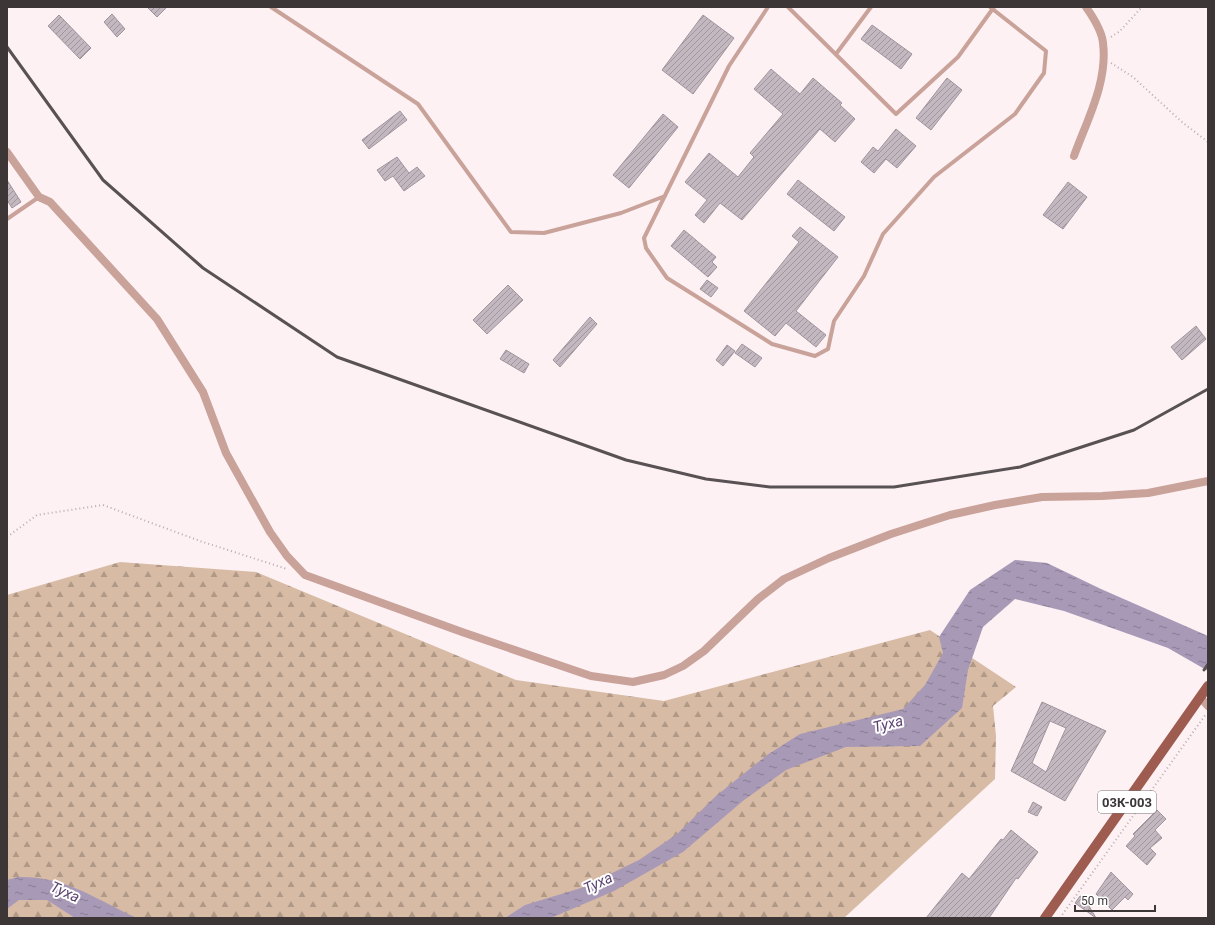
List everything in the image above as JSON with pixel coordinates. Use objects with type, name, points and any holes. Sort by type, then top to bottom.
[{"type":"main road","name":"03К-003","points":[[1045,918],[1208,686]]},
{"type":"street","points":[[1074,156],[1100,88],[1103,58],[1104,42],[1086,7]]},
{"type":"street","points":[[7,152],[39,197],[50,202],[157,319],[203,392],[226,453],[270,532],[287,556],[305,575],[462,632],[591,676],[633,682],[664,675],[684,666],[704,650],[758,599],[784,579],[829,558],[891,534],[950,515],[1042,497],[1148,493],[1208,481]]},
{"type":"street","points":[[1200,697],[1208,706]]},
{"type":"lane","points":[[271,7],[418,104],[512,232],[544,233],[621,213],[666,196]]},
{"type":"lane","points":[[768,7],[729,66],[644,238],[646,248],[667,278],[772,344],[815,356],[828,349],[834,321],[864,276],[883,234],[934,177],[1015,114],[1044,74],[1046,51],[993,8],[958,57],[896,114],[788,7]]},
{"type":"lane","points":[[836,54],[871,7]]},
{"type":"lane","points":[[7,219],[39,197]]},
{"type":"path","points":[[1104,42],[1120,31],[1142,7]]},
{"type":"path","points":[[1103,58],[1134,77],[1182,122],[1208,142]]},
{"type":"path","points":[[7,537],[37,515],[102,505],[200,541],[305,575]]},
{"type":"path","points":[[1060,918],[1208,711]]},
{"type":"green space","points":[[120,562],[256,572],[516,680],[664,701],[930,630],[1016,687],[993,706],[996,736],[995,779],[844,918],[7,918],[7,595]]},
{"type":"water","name":"Туха","points":[[1015,560],[1047,563],[1101,589],[1208,636],[1208,671],[1168,648],[1064,611],[1015,599],[983,627],[968,670],[962,708],[920,746],[846,747],[786,770],[744,800],[683,852],[614,891],[551,918],[505,918],[525,905],[581,888],[639,860],[677,834],[716,796],[767,755],[800,734],[903,709],[925,685],[943,653],[939,637],[970,590]]},
{"type":"water","name":"Туха","points":[[18,877],[51,880],[66,885],[94,896],[137,918],[75,918],[47,900],[19,900],[7,909],[7,880]]},
{"type":"building","points":[[147,7],[167,7],[157,17]]},
{"type":"building","points":[[112,14],[125,29],[117,37],[104,22]]},
{"type":"building","points":[[59,15],[91,48],[80,59],[48,26]]},
{"type":"building","points":[[703,15],[734,38],[693,94],[662,70]]},
{"type":"building","points":[[872,25],[912,54],[901,69],[861,39]]},
{"type":"building","points":[[771,69],[800,94],[813,78],[842,103],[840,105],[855,119],[835,142],[820,129],[742,220],[720,203],[704,223],[695,215],[707,200],[685,182],[709,153],[738,177],[754,157],[750,153],[783,114],[754,89]]},
{"type":"building","points":[[947,78],[962,90],[931,130],[916,118]]},
{"type":"building","points":[[400,111],[407,120],[369,149],[362,140]]},
{"type":"building","points":[[663,114],[678,127],[629,188],[613,175]]},
{"type":"building","points":[[896,129],[916,146],[897,168],[886,159],[874,173],[861,162],[873,147],[878,151]]},
{"type":"building","points":[[397,157],[409,173],[417,167],[425,176],[404,191],[393,176],[385,181],[377,170]]},
{"type":"building","points":[[7,180],[21,202],[12,208],[7,200]]},
{"type":"building","points":[[798,180],[845,217],[834,231],[787,194]]},
{"type":"building","points":[[1068,182],[1087,197],[1063,229],[1043,215]]},
{"type":"building","points":[[800,227],[838,257],[796,311],[826,335],[816,347],[786,323],[775,336],[744,311],[799,242],[792,236]]},
{"type":"building","points":[[684,230],[716,257],[712,262],[717,267],[708,277],[671,246]]},
{"type":"building","points":[[707,280],[718,288],[711,297],[700,289]]},
{"type":"building","points":[[508,285],[523,300],[487,334],[473,320]]},
{"type":"building","points":[[590,317],[597,324],[560,367],[553,360]]},
{"type":"building","points":[[1196,326],[1206,339],[1182,360],[1171,347]]},
{"type":"building","points":[[742,344],[762,358],[755,367],[735,353]]},
{"type":"building","points":[[727,345],[735,351],[723,366],[716,360]]},
{"type":"building","points":[[506,350],[529,364],[524,373],[500,359]]},
{"type":"building","points":[[1042,702],[1106,731],[1065,801],[1011,771]],"holes":[[[1050,721],[1066,728],[1046,772],[1032,763]]]},
{"type":"building","points":[[1033,802],[1042,807],[1037,816],[1028,812]]},
{"type":"building","points":[[1157,810],[1166,819],[1155,830],[1162,838],[1150,848],[1156,854],[1147,865],[1126,846],[1135,836],[1133,834]]},
{"type":"building","points":[[1011,830],[1038,852],[1018,879],[1016,878],[989,918],[926,918],[962,873],[969,879],[1001,839],[1003,840]]},
{"type":"building","points":[[1111,872],[1133,894],[1128,900],[1125,897],[1112,910],[1096,894]]},
{"type":"building","points":[[1080,896],[1085,899],[1096,918],[1075,903]]},
{"type":"railway","points":[[7,47],[103,180],[203,268],[337,357],[626,460],[706,479],[770,487],[894,487],[1020,467],[1134,430],[1208,389]]},
{"type":"railway","points":[[1204,670],[1208,664]]}]
